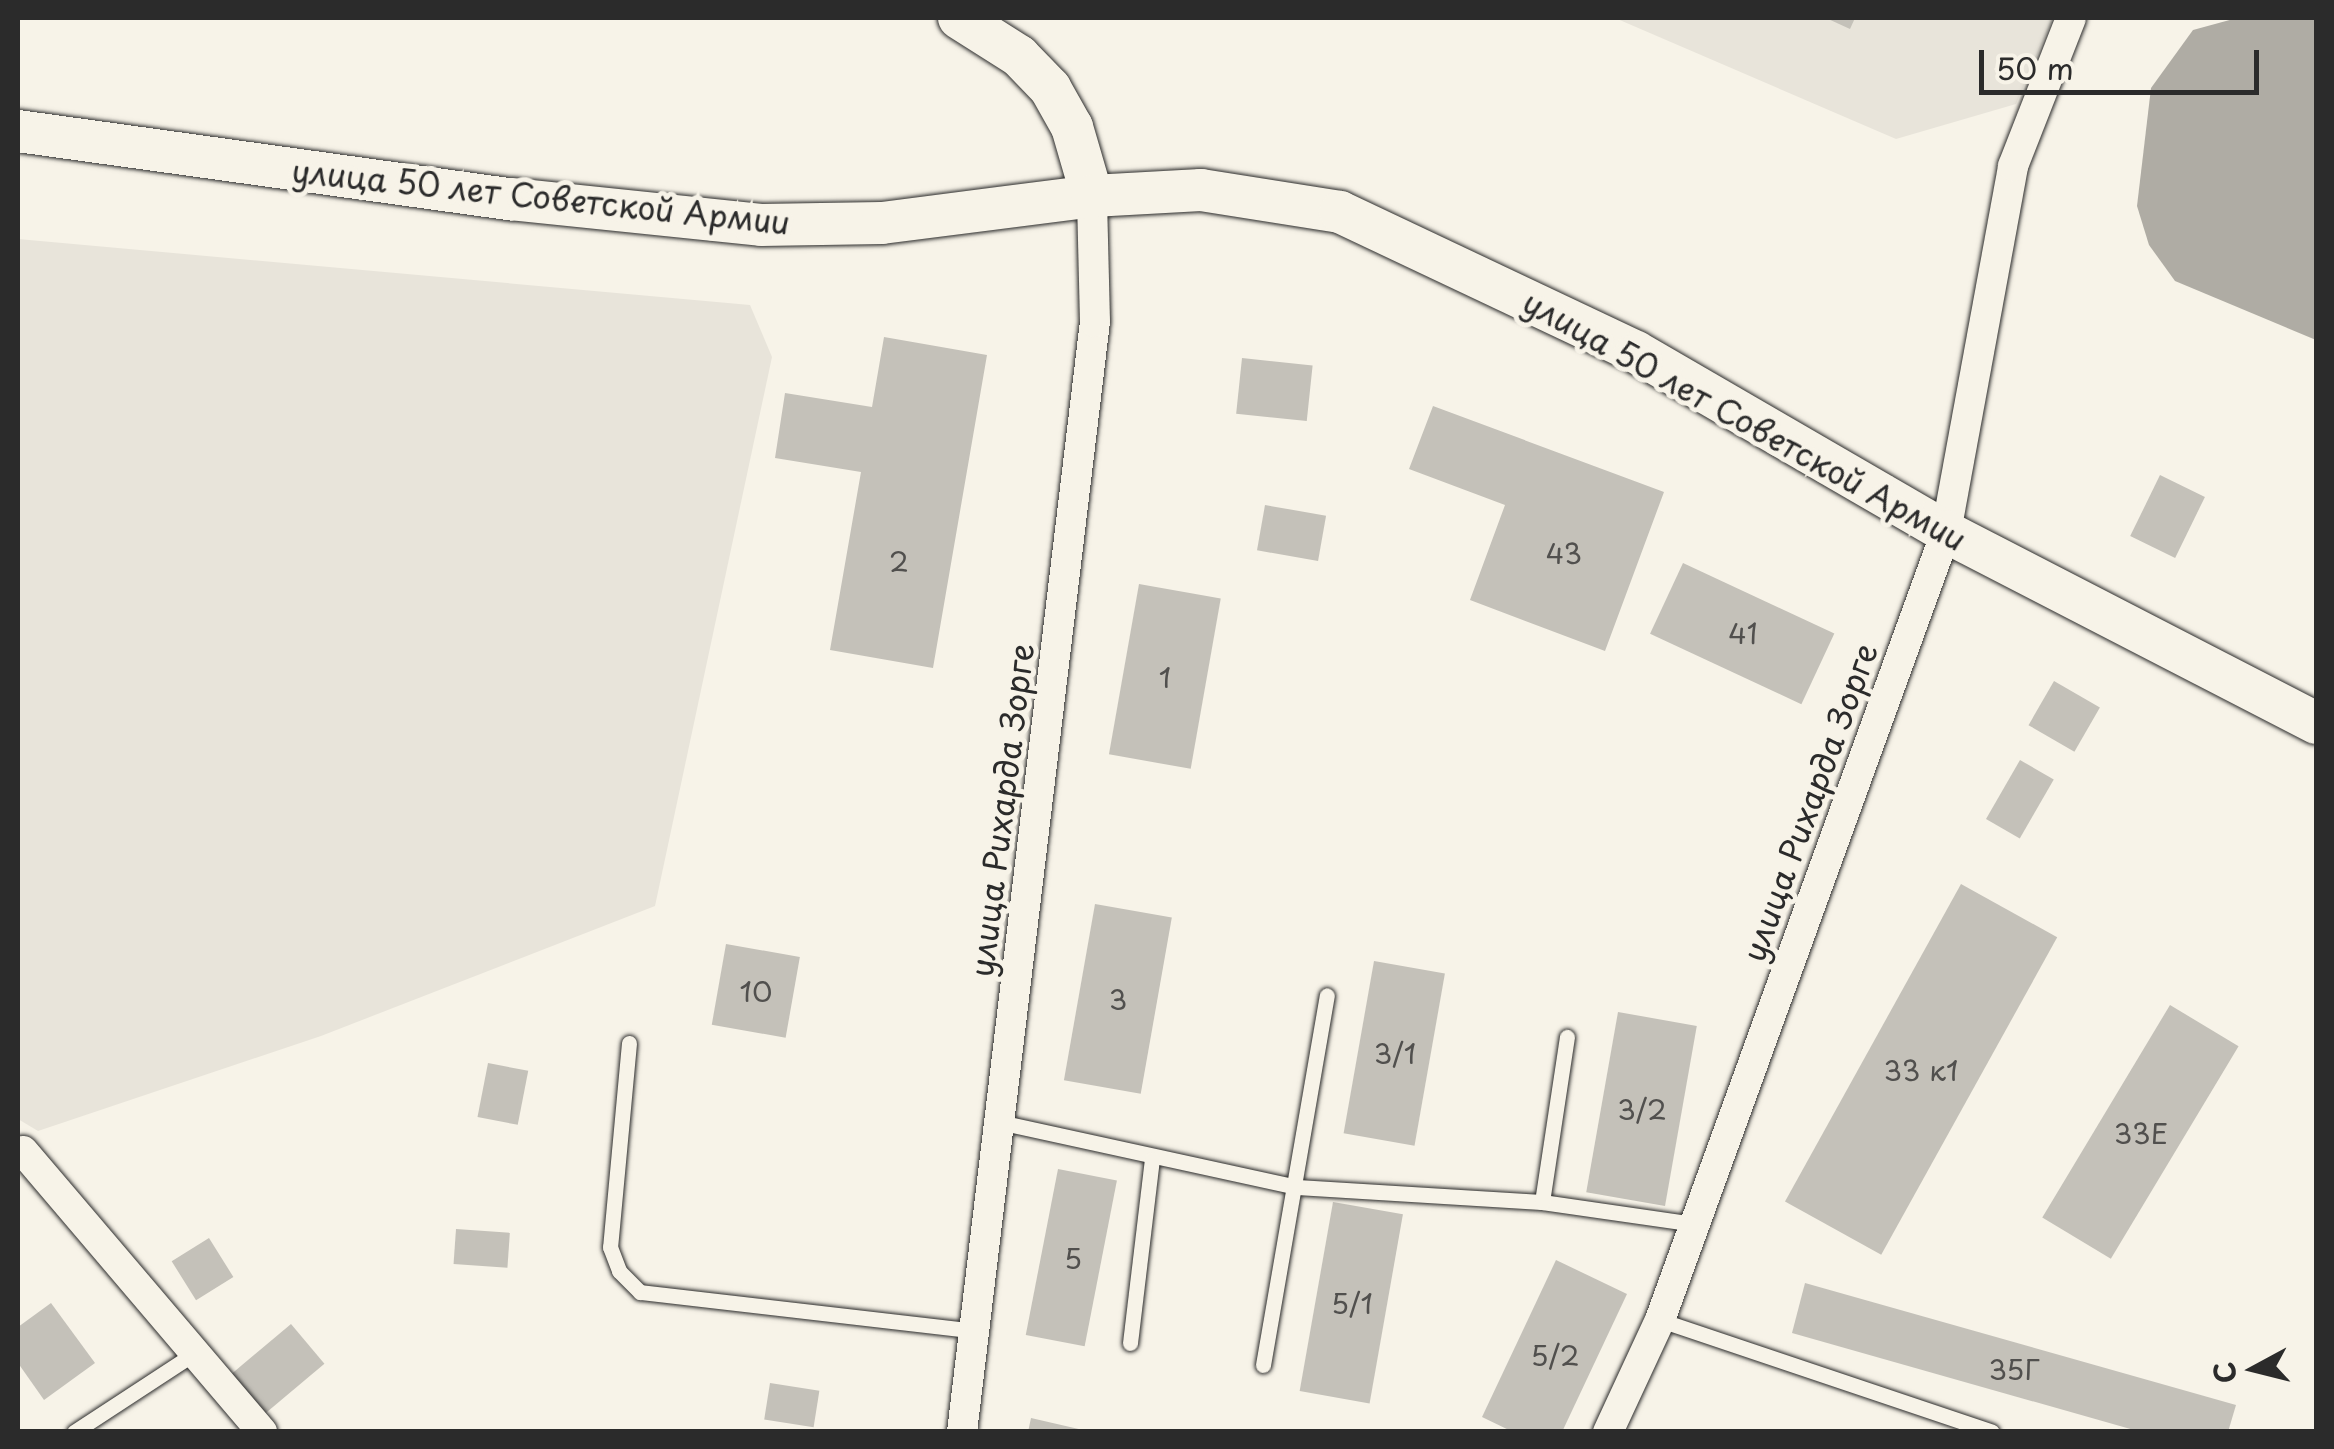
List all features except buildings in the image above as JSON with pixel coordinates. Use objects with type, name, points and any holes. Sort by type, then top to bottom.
[{"type":"main road","points":[[959,18],[1019,56],[1050,88],[1072,127],[1092,196]]},
{"type":"main road","name":"улица 50 лет Советской Армии","points":[[18,131],[511,200],[761,226],[882,223],[1092,196],[1201,190],[1340,212],[1636,352],[1946,532],[2316,723]]},
{"type":"street","name":"улица Рихарда Зорге","points":[[1608,1432],[1660,1320],[1946,532],[2013,166],[2071,18]]},
{"type":"street","name":"улица Рихарда Зорге","points":[[962,1432],[1096,322],[1092,196]]},
{"type":"street","points":[[22,1151],[262,1432]]},
{"type":"lane","points":[[1262,1365],[1297,1187],[1327,995]]},
{"type":"lane","points":[[1542,1202],[1567,1037]]},
{"type":"lane","points":[[630,1043],[610,1246],[619,1270],[640,1292],[975,1331]]},
{"type":"lane","points":[[999,1122],[1152,1159],[1297,1187],[1542,1202],[1695,1224]]},
{"type":"lane","points":[[1130,1343],[1152,1159]]},
{"type":"lane","points":[[1660,1320],[1992,1432]]},
{"type":"lane","points":[[74,1432],[194,1354]]},
{"type":"shaded area","points":[[1615,18],[2053,18],[2016,104],[1896,139]]},
{"type":"shaded area","points":[[2237,18],[2316,18],[2316,340],[2175,281],[2149,245],[2137,206],[2151,88],[2193,30]]},
{"type":"shaded area","points":[[18,239],[750,305],[772,357],[655,906],[321,1036],[38,1131],[18,1119]]}]
